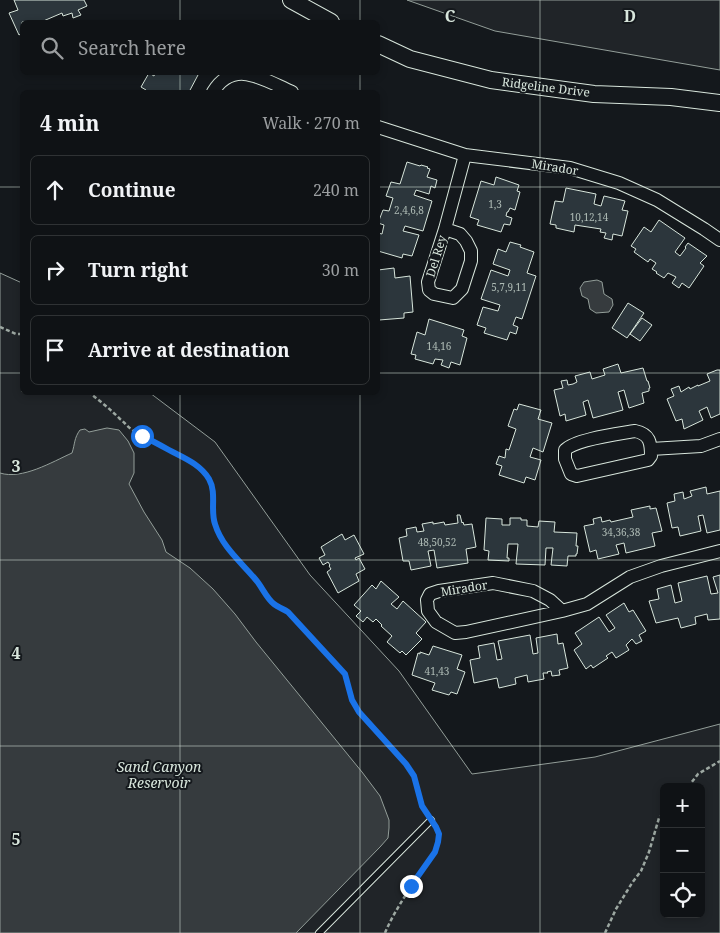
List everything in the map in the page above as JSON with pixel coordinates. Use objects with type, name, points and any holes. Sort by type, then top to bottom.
[{"type":"street","points":[[291,0],[327,20]]},
{"type":"street","name":"Ridgeline Drive","points":[[380,45],[410,59],[491,80],[594,94],[720,103]]},
{"type":"street","points":[[214,90],[226,77],[235,75]]},
{"type":"street","points":[[251,75],[287,90]]},
{"type":"street","name":"Mirador","points":[[380,128],[465,155],[570,168],[619,183],[657,200],[720,240]]},
{"type":"street","name":"Del Rey","points":[[445,229],[460,234],[471,251],[471,261],[462,289],[453,298],[434,294],[429,290],[428,282],[465,155]]},
{"type":"street","points":[[635,431],[644,434],[650,442],[651,449],[650,458],[643,462],[576,476],[571,474],[565,459],[565,450],[583,441],[635,431]]},
{"type":"street","points":[[651,449],[701,446],[720,439]]},
{"type":"street","name":"Mirador","points":[[562,611],[550,600],[533,591],[493,583],[440,591],[430,594],[427,600],[428,611],[436,622],[455,633],[466,632],[562,611],[587,604],[630,577],[661,566],[720,551]]},
{"type":"lane","points":[[319,933],[431,820]]},
{"type":"path","points":[[0,327],[20,334]]},
{"type":"path","points":[[92,395],[129,428],[186,458],[199,467],[209,480],[214,496],[212,504],[214,524],[224,543],[274,604],[288,612],[345,674],[352,700],[359,712],[406,764],[414,776],[422,806],[439,834],[438,842],[435,852],[411,886],[385,933]]},
{"type":"path","points":[[691,783],[698,774],[720,761]]},
{"type":"path","points":[[605,933],[616,909],[641,872],[660,817]]},
{"type":"shaded area","points":[[407,0],[720,0],[720,70],[495,31]]},
{"type":"shaded area","points":[[0,273],[20,282],[20,395],[153,395],[215,442],[310,575],[399,671],[472,774],[595,757],[720,724],[720,933],[0,933]]},
{"type":"water","points":[[597,280],[602,282],[604,294],[612,299],[613,305],[609,312],[596,313],[590,309],[588,299],[582,296],[580,288],[584,282]]},
{"type":"water","name":"Sand Canyon Reservoir","points":[[107,428],[119,430],[128,441],[134,453],[134,473],[129,484],[162,540],[166,552],[190,568],[213,589],[235,614],[380,796],[389,820],[388,838],[296,933],[0,933],[0,473],[18,474],[46,465],[72,453],[80,430],[85,429],[89,432]]},
{"type":"building","points":[[14,0],[84,0],[87,6],[78,10],[81,15],[73,18],[72,13],[63,16],[62,13],[46,20],[20,20],[19,35],[9,13],[18,10]]},
{"type":"building","points":[[148,75],[198,75],[190,90],[146,90],[141,87]]},
{"type":"building","points":[[407,162],[428,167],[430,169],[427,177],[437,180],[435,188],[431,186],[429,194],[416,190],[414,195],[432,201],[423,231],[405,226],[403,231],[419,235],[412,256],[403,254],[402,258],[380,252],[380,234],[382,234],[384,225],[380,224],[380,218],[383,210],[389,211],[393,198],[386,196],[391,182],[400,184]]},
{"type":"building","points":[[496,177],[519,185],[517,191],[520,192],[515,210],[510,208],[507,212],[506,216],[512,218],[510,225],[504,224],[501,232],[477,225],[479,220],[470,217],[481,181],[494,185]]},
{"type":"building","points":[[566,188],[596,194],[594,204],[601,206],[604,196],[625,201],[622,210],[628,211],[622,236],[613,234],[612,240],[604,238],[606,233],[600,232],[601,229],[575,225],[574,232],[556,228],[556,225],[550,224],[555,201],[563,202]]},
{"type":"building","points":[[659,220],[685,238],[675,252],[680,256],[688,243],[707,256],[700,263],[704,266],[689,288],[682,283],[679,288],[672,283],[676,277],[668,273],[664,278],[656,273],[652,269],[656,263],[650,259],[648,262],[634,252],[636,249],[631,246],[644,227],[651,232]]},
{"type":"building","points":[[510,242],[534,252],[527,273],[536,276],[522,319],[516,317],[513,325],[518,327],[516,334],[510,332],[507,340],[484,333],[486,328],[477,325],[483,307],[498,311],[500,305],[481,299],[491,270],[508,276],[510,270],[493,264],[498,249],[506,252]]},
{"type":"building","points":[[394,268],[395,278],[410,276],[413,312],[404,313],[404,318],[380,320],[380,270]]},
{"type":"building","points":[[628,303],[644,313],[627,338],[612,328]]},
{"type":"building","points":[[642,318],[652,325],[640,341],[630,334]]},
{"type":"building","points":[[429,319],[464,330],[462,336],[467,338],[460,365],[451,362],[449,368],[441,365],[443,360],[435,359],[433,364],[415,359],[416,355],[411,354],[417,332],[425,335]]},
{"type":"building","points":[[618,364],[621,373],[643,368],[650,388],[649,391],[642,393],[644,403],[629,408],[624,390],[618,392],[623,410],[593,418],[588,400],[583,402],[586,415],[566,421],[565,414],[560,416],[554,390],[563,388],[561,381],[567,380],[568,385],[573,384],[577,382],[575,376],[590,372],[592,379],[605,375],[603,369]]},
{"type":"building","points":[[720,370],[720,414],[711,418],[707,407],[699,411],[703,420],[684,429],[682,419],[676,421],[667,399],[674,396],[671,389],[679,386],[681,392],[689,387],[690,389],[698,386],[710,381],[707,374]]},
{"type":"building","points":[[519,404],[541,410],[538,419],[552,423],[543,452],[533,448],[530,457],[541,460],[535,480],[526,477],[524,483],[499,475],[502,466],[496,464],[499,456],[505,458],[506,449],[509,450],[516,429],[508,426],[514,409],[517,410]]},
{"type":"building","points":[[706,487],[707,494],[720,491],[720,530],[707,533],[703,515],[698,516],[701,531],[680,536],[678,527],[672,528],[667,503],[675,501],[674,494],[683,492],[684,499],[692,496],[690,491]]},
{"type":"building","points":[[650,506],[650,509],[656,508],[662,531],[652,533],[655,546],[626,553],[624,543],[616,545],[619,554],[598,559],[596,550],[590,552],[584,526],[594,524],[593,519],[601,517],[602,522],[610,520],[611,522],[633,517],[631,510]]},
{"type":"building","points":[[457,515],[460,515],[464,525],[472,524],[476,547],[466,549],[468,563],[437,568],[434,550],[428,551],[431,566],[411,570],[409,561],[403,561],[399,538],[407,536],[406,529],[416,527],[417,532],[424,531],[422,524],[433,522],[433,524],[444,522],[445,525],[458,523]]},
{"type":"building","points":[[486,518],[502,519],[502,525],[510,525],[510,518],[521,518],[521,520],[527,520],[527,526],[538,527],[539,521],[555,522],[554,532],[577,533],[577,554],[576,556],[568,556],[567,566],[551,565],[553,548],[546,548],[545,565],[516,564],[518,544],[508,544],[507,558],[509,558],[509,561],[488,560],[489,551],[484,550]]},
{"type":"building","points":[[342,534],[345,540],[354,535],[364,554],[355,558],[356,560],[359,558],[365,569],[356,574],[359,581],[338,593],[327,572],[331,569],[330,565],[328,562],[323,565],[319,558],[325,555],[321,547]]},
{"type":"building","points":[[720,575],[720,619],[708,620],[707,614],[695,617],[696,624],[681,628],[678,618],[656,623],[649,601],[659,599],[657,589],[671,585],[675,603],[682,601],[678,583],[707,576],[711,594],[718,593],[713,577]]},
{"type":"building","points":[[381,581],[399,597],[391,604],[397,609],[403,601],[426,622],[416,633],[422,639],[406,655],[402,651],[400,653],[387,642],[392,636],[376,619],[373,622],[367,617],[363,622],[356,616],[361,611],[354,605],[372,585],[376,589]]},
{"type":"building","points":[[624,603],[629,612],[633,610],[646,631],[639,635],[642,641],[636,644],[632,639],[626,645],[629,650],[616,658],[612,652],[606,656],[608,658],[593,668],[591,665],[586,669],[574,650],[582,644],[575,633],[599,617],[609,632],[615,628],[606,615]]},
{"type":"building","points":[[557,634],[558,644],[563,643],[568,668],[559,670],[560,675],[552,676],[551,671],[543,673],[544,679],[528,682],[527,675],[515,678],[516,684],[499,688],[497,678],[474,683],[470,660],[480,658],[478,646],[494,643],[497,660],[502,659],[498,641],[530,635],[533,654],[538,653],[536,638]]},
{"type":"building","points":[[433,646],[462,655],[457,669],[465,672],[457,694],[451,692],[449,695],[432,690],[435,683],[412,675],[418,653],[429,655]]},
{"type":"route","points":[[142,436],[186,458],[199,467],[209,480],[214,496],[212,504],[214,524],[224,543],[274,604],[288,612],[345,674],[352,700],[359,712],[400,757],[414,776],[422,806],[439,834],[435,852],[411,886]]}]
